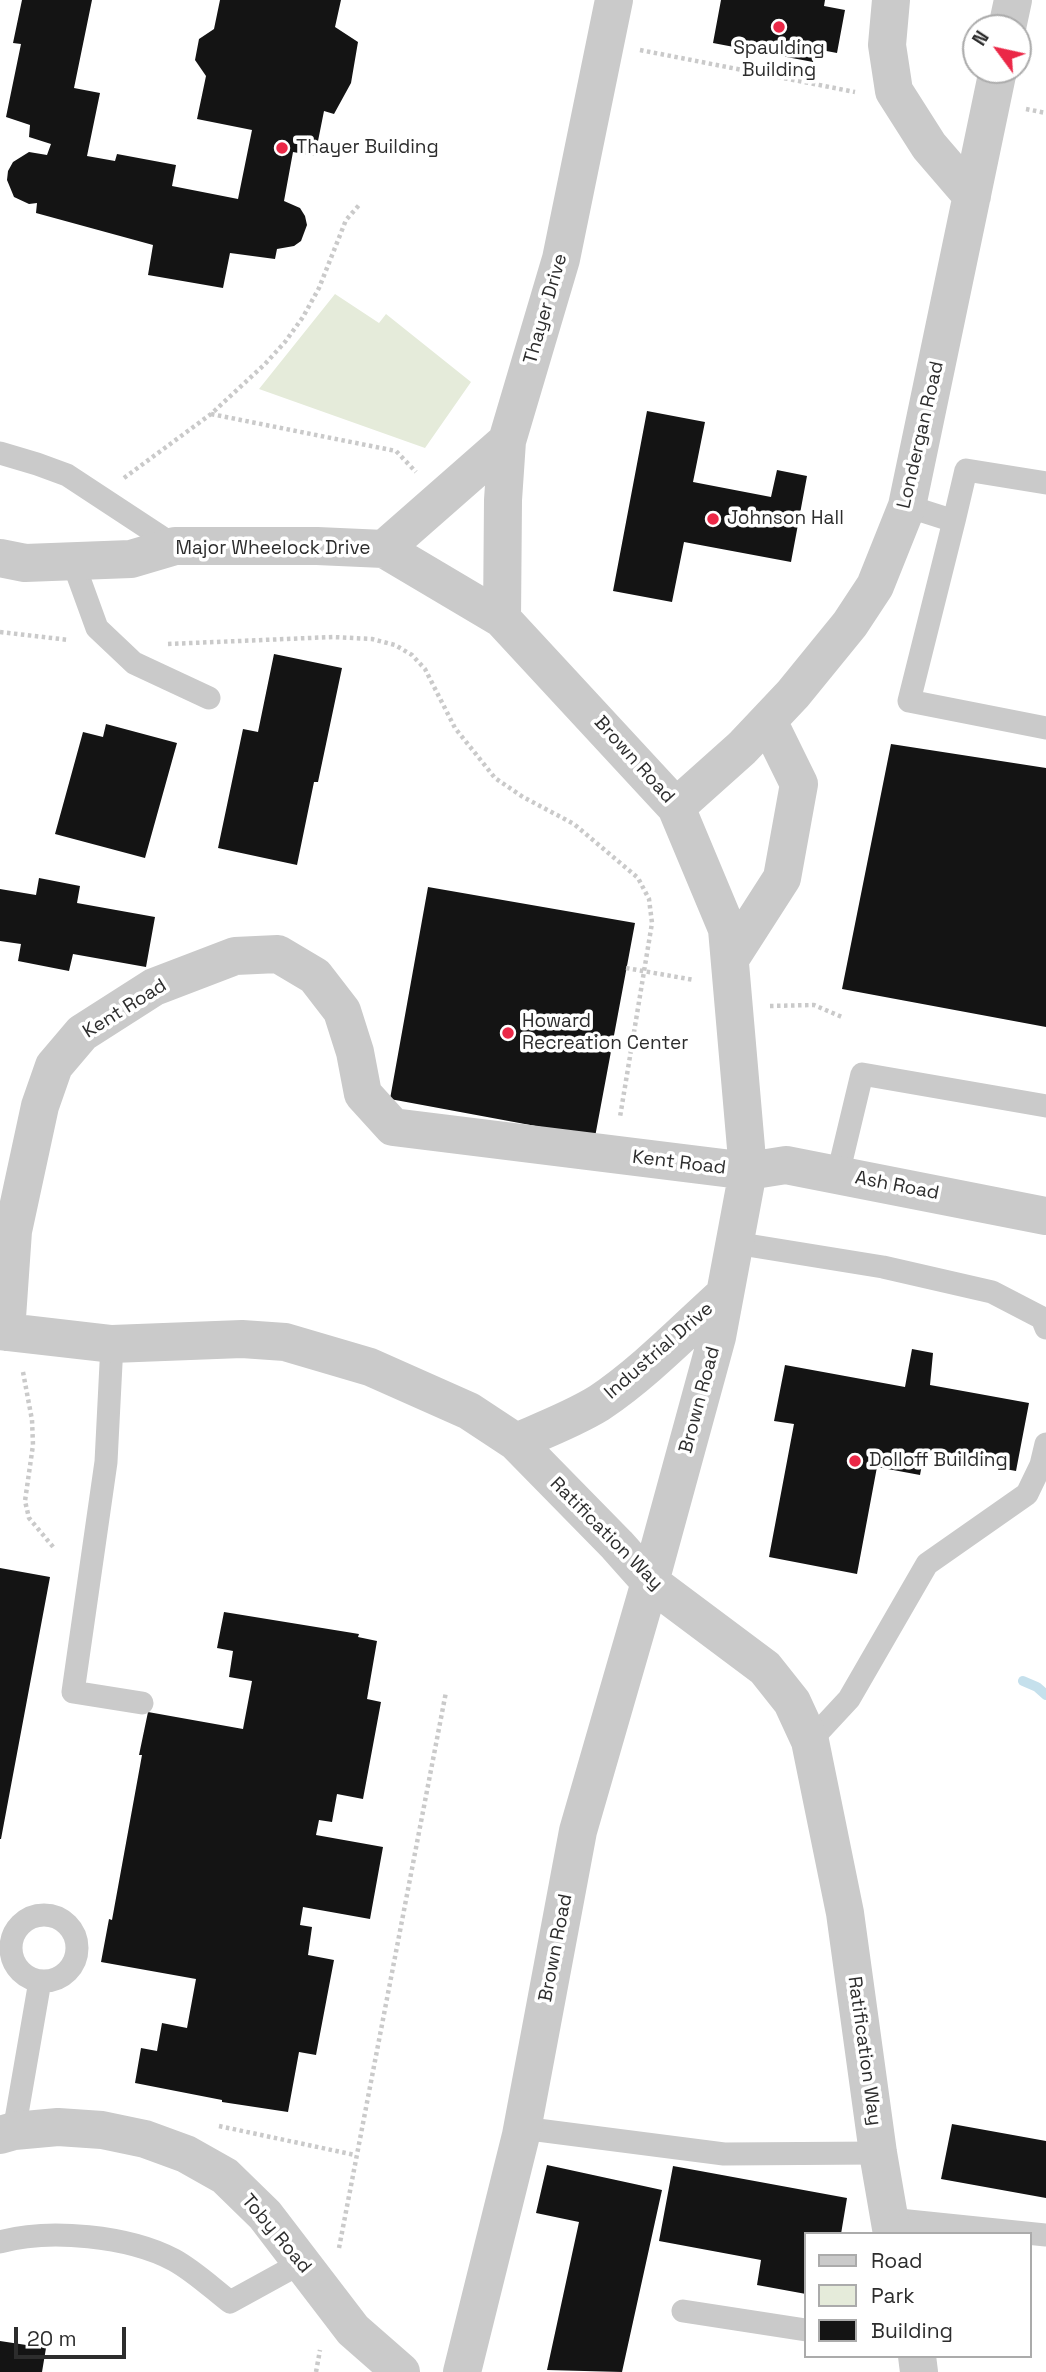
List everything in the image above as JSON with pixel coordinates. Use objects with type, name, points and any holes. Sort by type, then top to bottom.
[{"type":"street","name":"Thayer Drive","points":[[502,620],[503,500],[507,442],[561,259],[614,0]]},
{"type":"street","points":[[891,0],[887,46],[894,90],[929,146],[972,197]]},
{"type":"street","name":"Londergan Road","points":[[676,807],[768,721],[850,624],[875,586],[907,506],[995,84]]},
{"type":"street","name":"Major Wheelock Drive","points":[[0,558],[25,563],[131,559],[175,546],[384,549],[507,442]]},
{"type":"street","name":"Brown Road","points":[[384,549],[502,620],[676,807],[727,929],[718,970],[748,1171],[717,1337],[650,1583],[578,1831],[522,2128],[462,2372]]},
{"type":"street","points":[[718,970],[782,878],[799,783],[768,721]]},
{"type":"street","name":"Kent Road","points":[[3,1331],[13,1231],[40,1106],[54,1066],[82,1033],[154,987],[235,956],[278,954],[315,976],[342,1011],[355,1052],[363,1094],[393,1127],[748,1171]]},
{"type":"street","name":"Ash Road","points":[[748,1171],[786,1165],[1046,1216]]},
{"type":"street","name":"Industrial Drive","points":[[516,1442],[578,1415],[617,1390],[636,1376],[725,1294]]},
{"type":"street","name":"Ratification Way","points":[[3,1331],[112,1344],[242,1339],[285,1342],[370,1367],[469,1411],[516,1442],[617,1545],[650,1583],[765,1668],[792,1702],[810,1741],[845,1913],[878,2153],[891,2226]]},
{"type":"street","name":"Toby Road","points":[[7,2133],[58,2127],[102,2130],[145,2139],[186,2154],[225,2176],[265,2216],[353,2330],[401,2372]]},
{"type":"lane","points":[[0,453],[67,475],[175,546]]},
{"type":"lane","points":[[1046,483],[966,470],[909,701],[1046,728]]},
{"type":"lane","points":[[907,506],[954,521]]},
{"type":"lane","points":[[73,562],[97,628],[134,663],[209,698]]},
{"type":"lane","points":[[838,1174],[862,1074],[1046,1106]]},
{"type":"lane","points":[[735,1242],[883,1267],[992,1292],[1042,1318],[1046,1328]]},
{"type":"lane","points":[[112,1344],[106,1462],[73,1692],[142,1703]]},
{"type":"lane","points":[[810,1741],[849,1699],[928,1564],[1027,1494],[1041,1465],[1046,1444]]},
{"type":"lane","points":[[7,2133],[40,1981]]},
{"type":"lane","points":[[522,2128],[724,2154],[878,2153]]},
{"type":"lane","points":[[891,2226],[994,2232]]},
{"type":"lane","points":[[0,2242],[68,2235],[125,2242],[174,2260],[230,2302],[300,2263]]},
{"type":"lane","points":[[683,2311],[804,2330]]},
{"type":"path","points":[[664,54],[900,100]]},
{"type":"path","points":[[123,480],[211,414],[265,364],[303,317],[319,288],[345,220],[360,204]]},
{"type":"path","points":[[211,414],[396,451],[419,475]]},
{"type":"path","points":[[0,632],[115,645],[332,637],[372,639],[396,645],[412,654],[425,669],[455,728],[495,778],[523,797],[574,824],[638,878],[649,899],[652,923],[613,1155]]},
{"type":"path","points":[[626,968],[645,971],[718,970]]},
{"type":"path","points":[[762,1006],[814,1005],[842,1017]]},
{"type":"path","points":[[23,1372],[32,1420],[33,1445],[26,1501],[29,1518],[54,1548]]},
{"type":"path","points":[[338,2250],[446,1692]]},
{"type":"path","points":[[213,2125],[355,2155]]},
{"type":"green space","points":[[335,294],[379,323],[386,314],[471,382],[425,448],[259,389]]},
{"type":"building","name":"Thayer Building","points":[[22,0],[92,0],[74,88],[100,93],[87,156],[115,161],[117,154],[176,165],[172,186],[238,199],[252,130],[197,119],[206,76],[195,60],[199,39],[214,29],[220,0],[341,0],[335,27],[358,42],[351,83],[334,114],[324,111],[315,156],[293,152],[284,201],[300,208],[305,216],[307,225],[301,241],[294,246],[277,249],[275,259],[230,253],[223,288],[148,275],[153,245],[36,213],[37,203],[29,204],[14,197],[7,180],[13,162],[29,152],[47,155],[51,144],[29,137],[30,125],[6,117],[21,44],[13,43]]},
{"type":"building","name":"Spaulding Building","points":[[721,0],[825,0],[824,6],[845,10],[837,53],[816,49],[813,62],[713,43]]},
{"type":"building","name":"Johnson Hall","points":[[647,411],[705,422],[693,482],[771,497],[777,470],[807,476],[791,562],[684,542],[672,602],[613,591]]},
{"type":"building","points":[[274,654],[342,668],[297,865],[218,848],[243,729],[258,732]]},
{"type":"building","points":[[106,724],[177,743],[145,858],[55,834],[83,732],[103,737]]},
{"type":"building","points":[[891,744],[1046,768],[1046,1027],[842,989]]},
{"type":"building","points":[[39,878],[80,886],[77,903],[155,917],[146,967],[73,954],[69,971],[18,961],[21,944],[0,941],[0,889],[36,895]]},
{"type":"building","name":"Howard Recreation Center","points":[[428,887],[635,923],[595,1137],[390,1099]]},
{"type":"building","name":"Dolloff Building","points":[[912,1349],[933,1353],[930,1385],[1029,1403],[1016,1471],[924,1454],[920,1475],[877,1467],[857,1574],[769,1557],[794,1424],[774,1421],[785,1365],[905,1387]]},
{"type":"building","points":[[0,1568],[50,1577],[1,1839],[0,1839]]},
{"type":"building","points":[[224,1612],[359,1634],[358,1637],[377,1641],[367,1699],[381,1702],[363,1799],[337,1794],[332,1822],[319,1820],[316,1835],[383,1847],[370,1919],[303,1907],[300,1925],[312,1927],[308,1955],[334,1960],[316,2055],[299,2052],[288,2112],[222,2102],[135,2083],[141,2048],[157,2051],[162,2023],[187,2028],[196,1979],[101,1962],[109,1919],[112,1920],[148,1712],[243,1729],[252,1681],[229,1677],[233,1651],[217,1648]]},
{"type":"building","points":[[952,2124],[1046,2141],[1046,2198],[941,2179]]},
{"type":"building","points":[[547,2165],[662,2190],[622,2372],[547,2370],[579,2222],[536,2213]]},
{"type":"building","points":[[673,2166],[847,2198],[841,2232],[804,2232],[804,2294],[757,2285],[761,2260],[659,2241]]},
{"type":"building","points":[[0,2341],[46,2348],[42,2372],[0,2372]]},
{"type":"waterway","points":[[1023,1681],[1037,1687],[1046,1695]]},
{"type":"place","name":"Spaulding Building","points":[[779,27]]},
{"type":"place","name":"Thayer Building","points":[[282,148]]},
{"type":"place","name":"Johnson Hall","points":[[713,519]]},
{"type":"place","name":"Howard Recreation Center","points":[[508,1033]]},
{"type":"place","name":"Dolloff Building","points":[[855,1461]]}]
